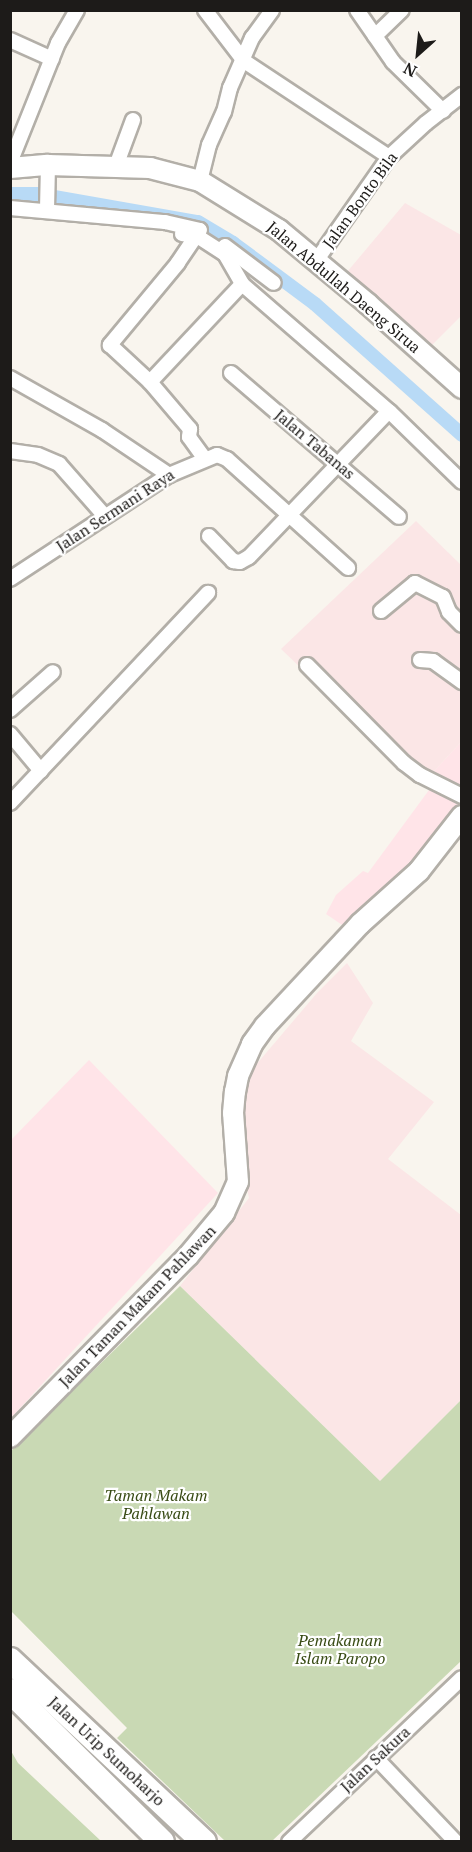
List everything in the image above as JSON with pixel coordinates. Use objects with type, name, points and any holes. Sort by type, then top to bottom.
[{"type":"highway","name":"Jalan Urip Sumoharjo","points":[[10,1660],[204,1842]]},
{"type":"highway","name":"Jalan Urip Sumoharjo","points":[[10,1691],[162,1842]]},
{"type":"main road","name":"Jalan Abdullah Daeng Sirua","points":[[10,168],[116,166],[150,168],[200,181],[279,230],[462,388]]},
{"type":"main road","name":"Jalan Taman Makam Pahlawan","points":[[10,1437],[188,1256],[224,1213],[238,1182],[233,1113],[235,1092],[238,1076],[252,1044],[265,1026],[360,924],[419,871],[462,816]]},
{"type":"street","points":[[10,163],[52,58],[77,10]]},
{"type":"street","points":[[205,10],[244,61],[389,157]]},
{"type":"street","points":[[200,181],[209,145],[224,112],[230,88],[244,61],[252,38],[272,10]]},
{"type":"street","points":[[357,10],[393,62],[443,111]]},
{"type":"street","points":[[375,36],[402,10]]},
{"type":"street","points":[[10,40],[52,58]]},
{"type":"street","name":"Jalan Bonto Bila","points":[[316,261],[389,157],[426,123],[462,95]]},
{"type":"street","points":[[116,166],[123,141],[134,120]]},
{"type":"street","points":[[46,204],[47,169]]},
{"type":"street","points":[[10,208],[46,204],[165,222],[198,233],[263,273],[274,283]]},
{"type":"street","points":[[198,233],[110,345],[150,382],[190,429],[189,437],[204,458]]},
{"type":"street","points":[[182,234],[198,233],[225,254],[245,286],[389,411],[462,482]]},
{"type":"street","points":[[150,382],[245,286],[263,273]]},
{"type":"street","name":"Jalan Tabanas","points":[[231,373],[340,464],[399,517]]},
{"type":"street","points":[[10,378],[102,430],[169,475]]},
{"type":"street","points":[[209,536],[232,561],[240,562],[255,551],[292,515],[389,411]]},
{"type":"street","points":[[10,451],[38,455],[59,464],[104,515]]},
{"type":"street","name":"Jalan Sermani Raya","points":[[10,579],[104,515],[169,475],[204,458],[217,455],[225,457],[292,515]]},
{"type":"street","points":[[292,515],[348,568]]},
{"type":"street","points":[[381,611],[415,583],[443,597],[449,612],[462,625]]},
{"type":"street","points":[[10,803],[208,593]]},
{"type":"street","points":[[420,660],[433,661],[462,682]]},
{"type":"street","points":[[307,665],[404,763],[431,782],[462,796]]},
{"type":"street","points":[[10,710],[53,672]]},
{"type":"street","points":[[10,734],[41,771]]},
{"type":"street","name":"Jalan Sakura","points":[[289,1842],[462,1678]]},
{"type":"street","points":[[376,1758],[456,1842]]},
{"type":"shaded area","points":[[405,203],[461,235],[461,316],[426,351],[342,278]]},
{"type":"shaded area","points":[[416,521],[461,565],[461,742],[422,784],[281,649]]},
{"type":"shaded area","points":[[461,742],[461,805],[411,873],[354,933],[326,914],[336,895],[363,871],[368,873],[429,790],[422,784]]},
{"type":"shaded area","points":[[347,963],[373,1003],[351,1041],[434,1102],[388,1159],[461,1215],[461,1400],[380,1481],[180,1286],[249,1198],[241,1163],[241,1102],[255,1066],[317,993]]},
{"type":"shaded area","points":[[89,1060],[218,1193],[11,1418],[11,1140]]},
{"type":"green space","points":[[180,1286],[380,1481],[461,1400],[461,1661],[272,1841],[225,1841],[117,1738],[127,1728],[11,1611],[11,1451]]},
{"type":"green space","points":[[11,1751],[18,1763],[101,1841],[11,1841]]},
{"type":"waterway","points":[[10,194],[37,194],[198,222],[233,243],[315,304],[462,435]]},
{"type":"park label","name":"Taman Makam Pahlawan","points":[[156,1504]]},
{"type":"park label","name":"Pemakaman Islam Paropo","points":[[340,1649]]}]
